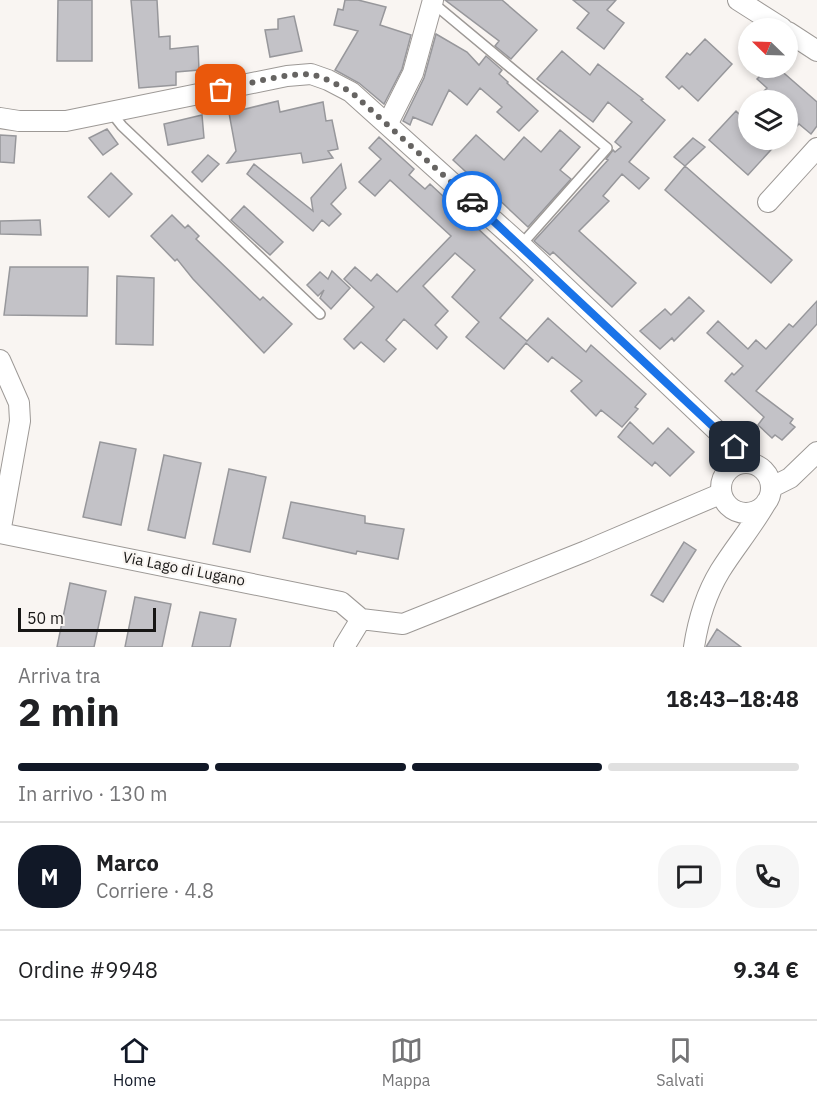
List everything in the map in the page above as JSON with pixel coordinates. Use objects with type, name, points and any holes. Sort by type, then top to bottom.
[{"type":"street","points":[[738,0],[766,18]]},
{"type":"street","points":[[388,123],[413,73],[433,1]]},
{"type":"street","points":[[798,39],[817,51]]},
{"type":"street","points":[[0,118],[19,121],[66,121],[287,76],[311,74],[351,92],[521,245],[751,462],[765,471],[770,479],[769,494],[754,525],[720,571],[710,591],[702,610],[694,647]]},
{"type":"street","points":[[768,202],[817,148]]},
{"type":"street","points":[[0,360],[19,403],[20,421],[0,533]]},
{"type":"street","points":[[751,462],[740,463],[724,475],[721,482],[720,494],[729,508],[736,512],[758,511],[769,494],[817,452]]},
{"type":"street","points":[[344,647],[361,620],[403,624],[586,551],[720,494]]},
{"type":"street","name":"Via Lago di Lugano","points":[[0,533],[341,602],[361,620]]},
{"type":"lane","points":[[433,1],[607,148],[521,245]]},
{"type":"lane","points":[[111,112],[122,126],[320,314]]},
{"type":"building","points":[[58,0],[92,0],[92,61],[57,61]]},
{"type":"building","points":[[131,0],[157,0],[159,37],[170,36],[170,49],[198,46],[199,70],[176,72],[176,85],[139,88]]},
{"type":"building","points":[[345,0],[358,0],[386,7],[380,25],[411,35],[402,69],[384,104],[359,83],[335,70],[358,31],[334,25],[338,9],[343,10]]},
{"type":"building","points":[[445,0],[502,0],[537,30],[511,59],[495,46],[499,41]]},
{"type":"building","points":[[573,0],[616,0],[607,10],[624,23],[604,49],[577,28],[589,13]]},
{"type":"building","points":[[294,16],[302,51],[270,57],[265,30],[278,29],[278,19]]},
{"type":"building","points":[[436,34],[467,52],[479,65],[486,56],[502,70],[499,74],[507,83],[538,111],[519,131],[497,112],[502,107],[480,88],[467,105],[449,90],[432,125],[413,117],[410,125],[403,121],[424,78]]},
{"type":"building","points":[[705,39],[732,64],[698,101],[682,86],[679,89],[666,77],[687,53],[690,55]]},
{"type":"building","points":[[562,51],[590,75],[598,64],[643,99],[641,100],[665,120],[629,162],[649,178],[639,189],[622,174],[603,196],[609,201],[579,231],[636,283],[612,307],[553,252],[550,255],[534,241],[608,160],[606,159],[613,150],[615,152],[621,147],[615,142],[632,122],[608,102],[593,122],[537,79]]},
{"type":"building","points":[[789,78],[817,102],[817,126],[811,134],[798,125],[798,90],[765,90],[767,88],[757,79]]},
{"type":"building","points":[[278,101],[280,112],[323,102],[326,121],[332,120],[338,149],[328,151],[333,158],[303,163],[301,153],[227,163],[236,151],[229,113]]},
{"type":"building","points":[[736,111],[738,113],[738,150],[771,150],[748,175],[709,140]]},
{"type":"building","points":[[202,115],[204,138],[168,145],[164,124]]},
{"type":"building","points":[[107,129],[118,144],[103,155],[89,138]]},
{"type":"building","points":[[560,130],[580,147],[560,170],[571,179],[528,227],[453,160],[476,135],[504,160],[524,137],[541,152]]},
{"type":"building","points":[[0,135],[16,136],[14,163],[0,162]]},
{"type":"building","points":[[379,137],[414,169],[409,175],[425,189],[430,184],[533,280],[500,318],[527,341],[548,318],[586,352],[591,345],[646,394],[635,407],[638,409],[622,427],[601,410],[596,416],[571,391],[582,381],[552,357],[548,362],[526,343],[504,369],[466,337],[479,322],[452,297],[475,270],[455,253],[423,286],[448,311],[435,325],[447,337],[437,349],[404,319],[386,340],[396,349],[384,362],[361,342],[354,349],[344,339],[374,307],[344,279],[355,267],[371,281],[377,274],[397,292],[451,236],[390,180],[375,196],[359,182],[381,159],[369,148]]},
{"type":"building","points":[[693,138],[705,147],[685,166],[674,157]]},
{"type":"building","points":[[208,155],[219,164],[202,182],[192,172]]},
{"type":"building","points":[[254,164],[313,211],[311,198],[341,164],[346,188],[331,204],[341,214],[329,226],[322,220],[313,231],[247,174]]},
{"type":"building","points":[[685,166],[792,260],[771,283],[665,190]]},
{"type":"building","points":[[111,173],[132,194],[109,217],[88,197]]},
{"type":"building","points":[[244,206],[283,242],[270,255],[231,220]]},
{"type":"building","points":[[172,215],[185,228],[188,225],[199,236],[196,239],[260,300],[263,297],[292,324],[264,353],[193,279],[177,259],[175,261],[151,236]]},
{"type":"building","points":[[40,220],[41,235],[0,234],[0,221]]},
{"type":"building","points":[[10,267],[88,267],[87,316],[4,315]]},
{"type":"building","points":[[332,271],[350,288],[331,309],[320,298],[324,290],[318,296],[307,285],[320,272],[328,279]]},
{"type":"building","points":[[117,276],[154,278],[153,345],[116,344]]},
{"type":"building","points":[[689,297],[704,311],[674,341],[672,338],[660,349],[640,331],[665,309],[671,315]]},
{"type":"building","points":[[817,301],[817,324],[756,391],[793,419],[790,423],[795,427],[782,440],[775,435],[772,438],[758,425],[764,417],[725,381],[743,366],[707,333],[718,321],[748,349],[756,340],[766,349],[789,324],[793,327]]},
{"type":"building","points":[[630,422],[653,444],[668,428],[694,452],[670,476],[655,462],[652,466],[618,437]]},
{"type":"building","points":[[100,442],[136,449],[121,525],[83,517]]},
{"type":"building","points":[[164,455],[201,463],[185,538],[148,530]]},
{"type":"building","points":[[229,469],[266,477],[250,552],[213,544]]},
{"type":"building","points":[[291,502],[365,516],[365,523],[404,529],[398,559],[357,551],[356,554],[283,538]]},
{"type":"building","points":[[684,542],[696,550],[663,602],[651,595]]},
{"type":"building","points":[[70,583],[106,591],[94,647],[57,647]]},
{"type":"building","points":[[135,597],[171,604],[162,647],[125,647]]},
{"type":"building","points":[[200,612],[236,619],[230,647],[192,647]]},
{"type":"building","points":[[717,629],[741,647],[706,647]]},
{"type":"way so far","points":[[221,90],[287,76],[311,74],[328,80],[351,92],[388,123],[472,201]]},
{"type":"route","points":[[472,201],[735,447]]}]
